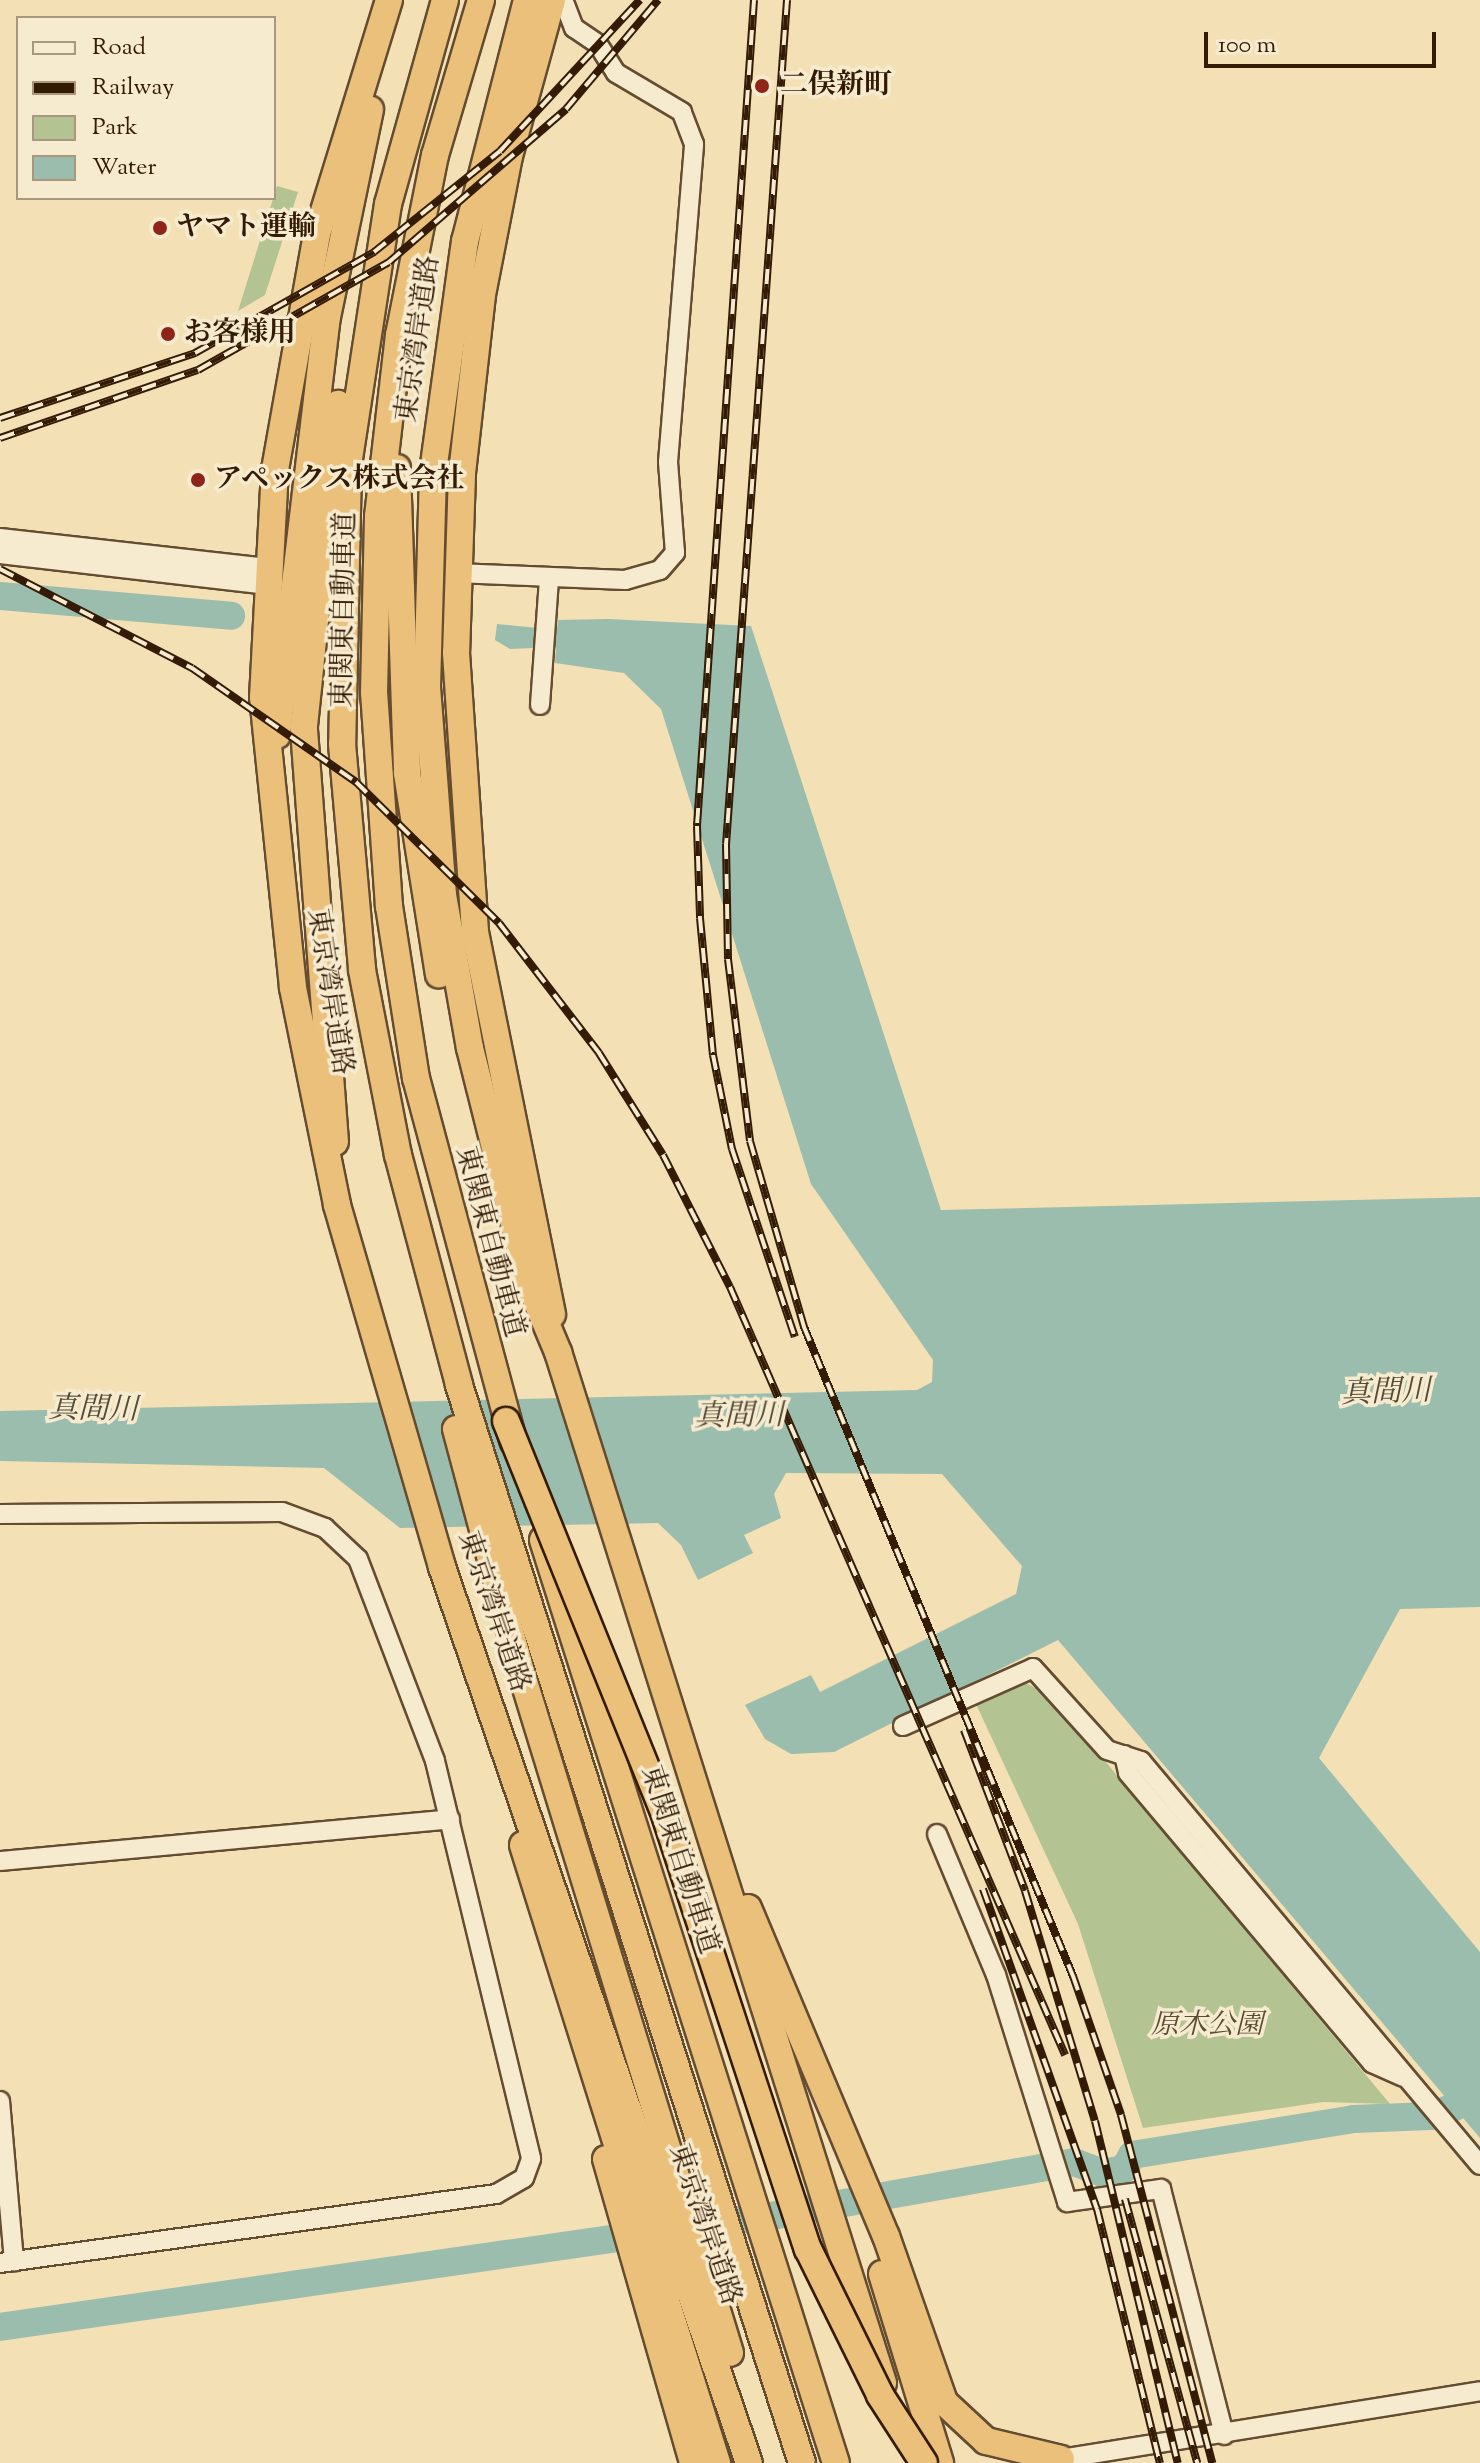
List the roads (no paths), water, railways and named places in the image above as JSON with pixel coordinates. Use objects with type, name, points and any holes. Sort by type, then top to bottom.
[{"type":"highway","name":"東京湾岸道路","points":[[389,0],[306,278],[281,419],[267,577],[263,697],[273,758],[293,988],[349,1252],[442,1567],[672,2299],[749,2463]]},
{"type":"highway","name":"東京湾岸道路","points":[[273,758],[293,552],[335,266],[402,0]]},
{"type":"highway","name":"東関東自動車道","points":[[445,0],[374,276],[345,515],[343,774],[372,1028],[429,1280],[802,2463]]},
{"type":"highway","name":"東関東自動車道","points":[[481,0],[408,282],[393,377],[375,583],[383,846],[413,1064],[465,1279],[506,1421],[836,2463]]},
{"type":"highway","name":"東京湾岸道路","points":[[527,0],[484,154],[443,381],[427,638],[443,895],[484,1110],[907,2463]]},
{"type":"highway","name":"東京湾岸道路","points":[[531,1257],[492,1044],[473,918],[457,741],[456,573],[487,266],[552,0]]},
{"type":"highway","points":[[337,1205],[305,798],[305,699],[331,448],[374,276]]},
{"type":"highway","points":[[393,377],[411,817],[450,1024],[484,1110]]},
{"type":"highway","points":[[429,1280],[494,1575],[712,2282],[749,2463]]},
{"type":"highway","points":[[506,1421],[666,1818],[808,2249],[880,2395],[924,2463]]},
{"type":"highway","points":[[442,1567],[576,2023],[672,2299],[709,2462]]},
{"type":"highway","points":[[692,1780],[834,2121],[929,2372],[955,2418],[1011,2451],[1056,2461]]},
{"type":"highway","points":[[885,2257],[911,2378],[940,2463]]},
{"type":"street","points":[[456,573],[549,578],[638,578],[660,570],[675,553],[671,415],[682,235],[694,174],[682,112],[616,73],[598,44],[574,28],[563,0]]},
{"type":"street","points":[[0,538],[267,577]]},
{"type":"street","points":[[0,554],[267,577]]},
{"type":"street","points":[[540,705],[549,578]]},
{"type":"street","points":[[0,1514],[266,1511],[325,1528],[358,1559],[374,1588],[450,1819],[531,2149],[524,2178],[496,2194],[7,2262],[0,2101]]},
{"type":"street","points":[[903,1726],[1033,1668],[1107,1750],[1124,1755],[1128,1773],[1372,2063],[1409,2080],[1480,2165]]},
{"type":"street","points":[[0,1861],[450,1819]]},
{"type":"street","points":[[937,1834],[996,1975],[1067,2202],[1161,2189],[1224,2435]]},
{"type":"street","points":[[1056,2461],[1480,2391]]},
{"type":"water","name":"真間川","points":[[608,619],[751,626],[941,1210],[1480,1197],[1480,1607],[1400,1609],[1319,1758],[1480,1952],[1480,2138],[1058,1640],[834,1752],[791,1754],[765,1739],[745,1705],[811,1675],[820,1692],[1016,1594],[1022,1566],[942,1474],[786,1473],[774,1494],[781,1518],[744,1535],[753,1553],[698,1580],[681,1545],[658,1523],[400,1528],[324,1468],[0,1461],[0,1411],[917,1390],[932,1382],[933,1360],[811,1184],[661,709],[624,673],[555,663],[556,647],[510,649],[495,640],[497,624],[557,630],[558,620]]},
{"type":"waterway","points":[[0,596],[231,616]]},
{"type":"waterway","points":[[0,2327],[777,2215],[1074,2162],[1103,2173],[1124,2169],[1132,2155],[1354,2119],[1430,2116],[1455,2107]]},
{"type":"railway","points":[[0,418],[195,353],[374,252],[500,151],[640,0]]},
{"type":"railway","points":[[0,438],[198,370],[389,262],[566,109],[658,0]]},
{"type":"railway","points":[[754,0],[697,826],[700,918],[713,1055],[732,1149],[795,1337]]},
{"type":"railway","points":[[787,0],[726,844],[728,959],[750,1141],[804,1327],[1073,1976],[1121,2115],[1212,2463]]},
{"type":"railway","points":[[0,569],[192,668],[356,782],[499,923],[599,1053],[663,1155],[730,1287],[1065,2055]]},
{"type":"railway","points":[[964,1730],[1025,1891],[1095,2121],[1178,2463]]},
{"type":"railway","points":[[983,1889],[1097,2209],[1160,2463]]},
{"type":"railway","points":[[1125,2199],[1197,2463]]},
{"type":"place","name":"二俣新町","points":[[762,86]]},
{"type":"place","name":"ヤマト運輸","points":[[160,228]]},
{"type":"place","name":"お客様用","points":[[168,334]]},
{"type":"place","name":"アペックス株式会社","points":[[198,480]]},
{"type":"park label","name":"原木公園","points":[[1207,2026]]}]
